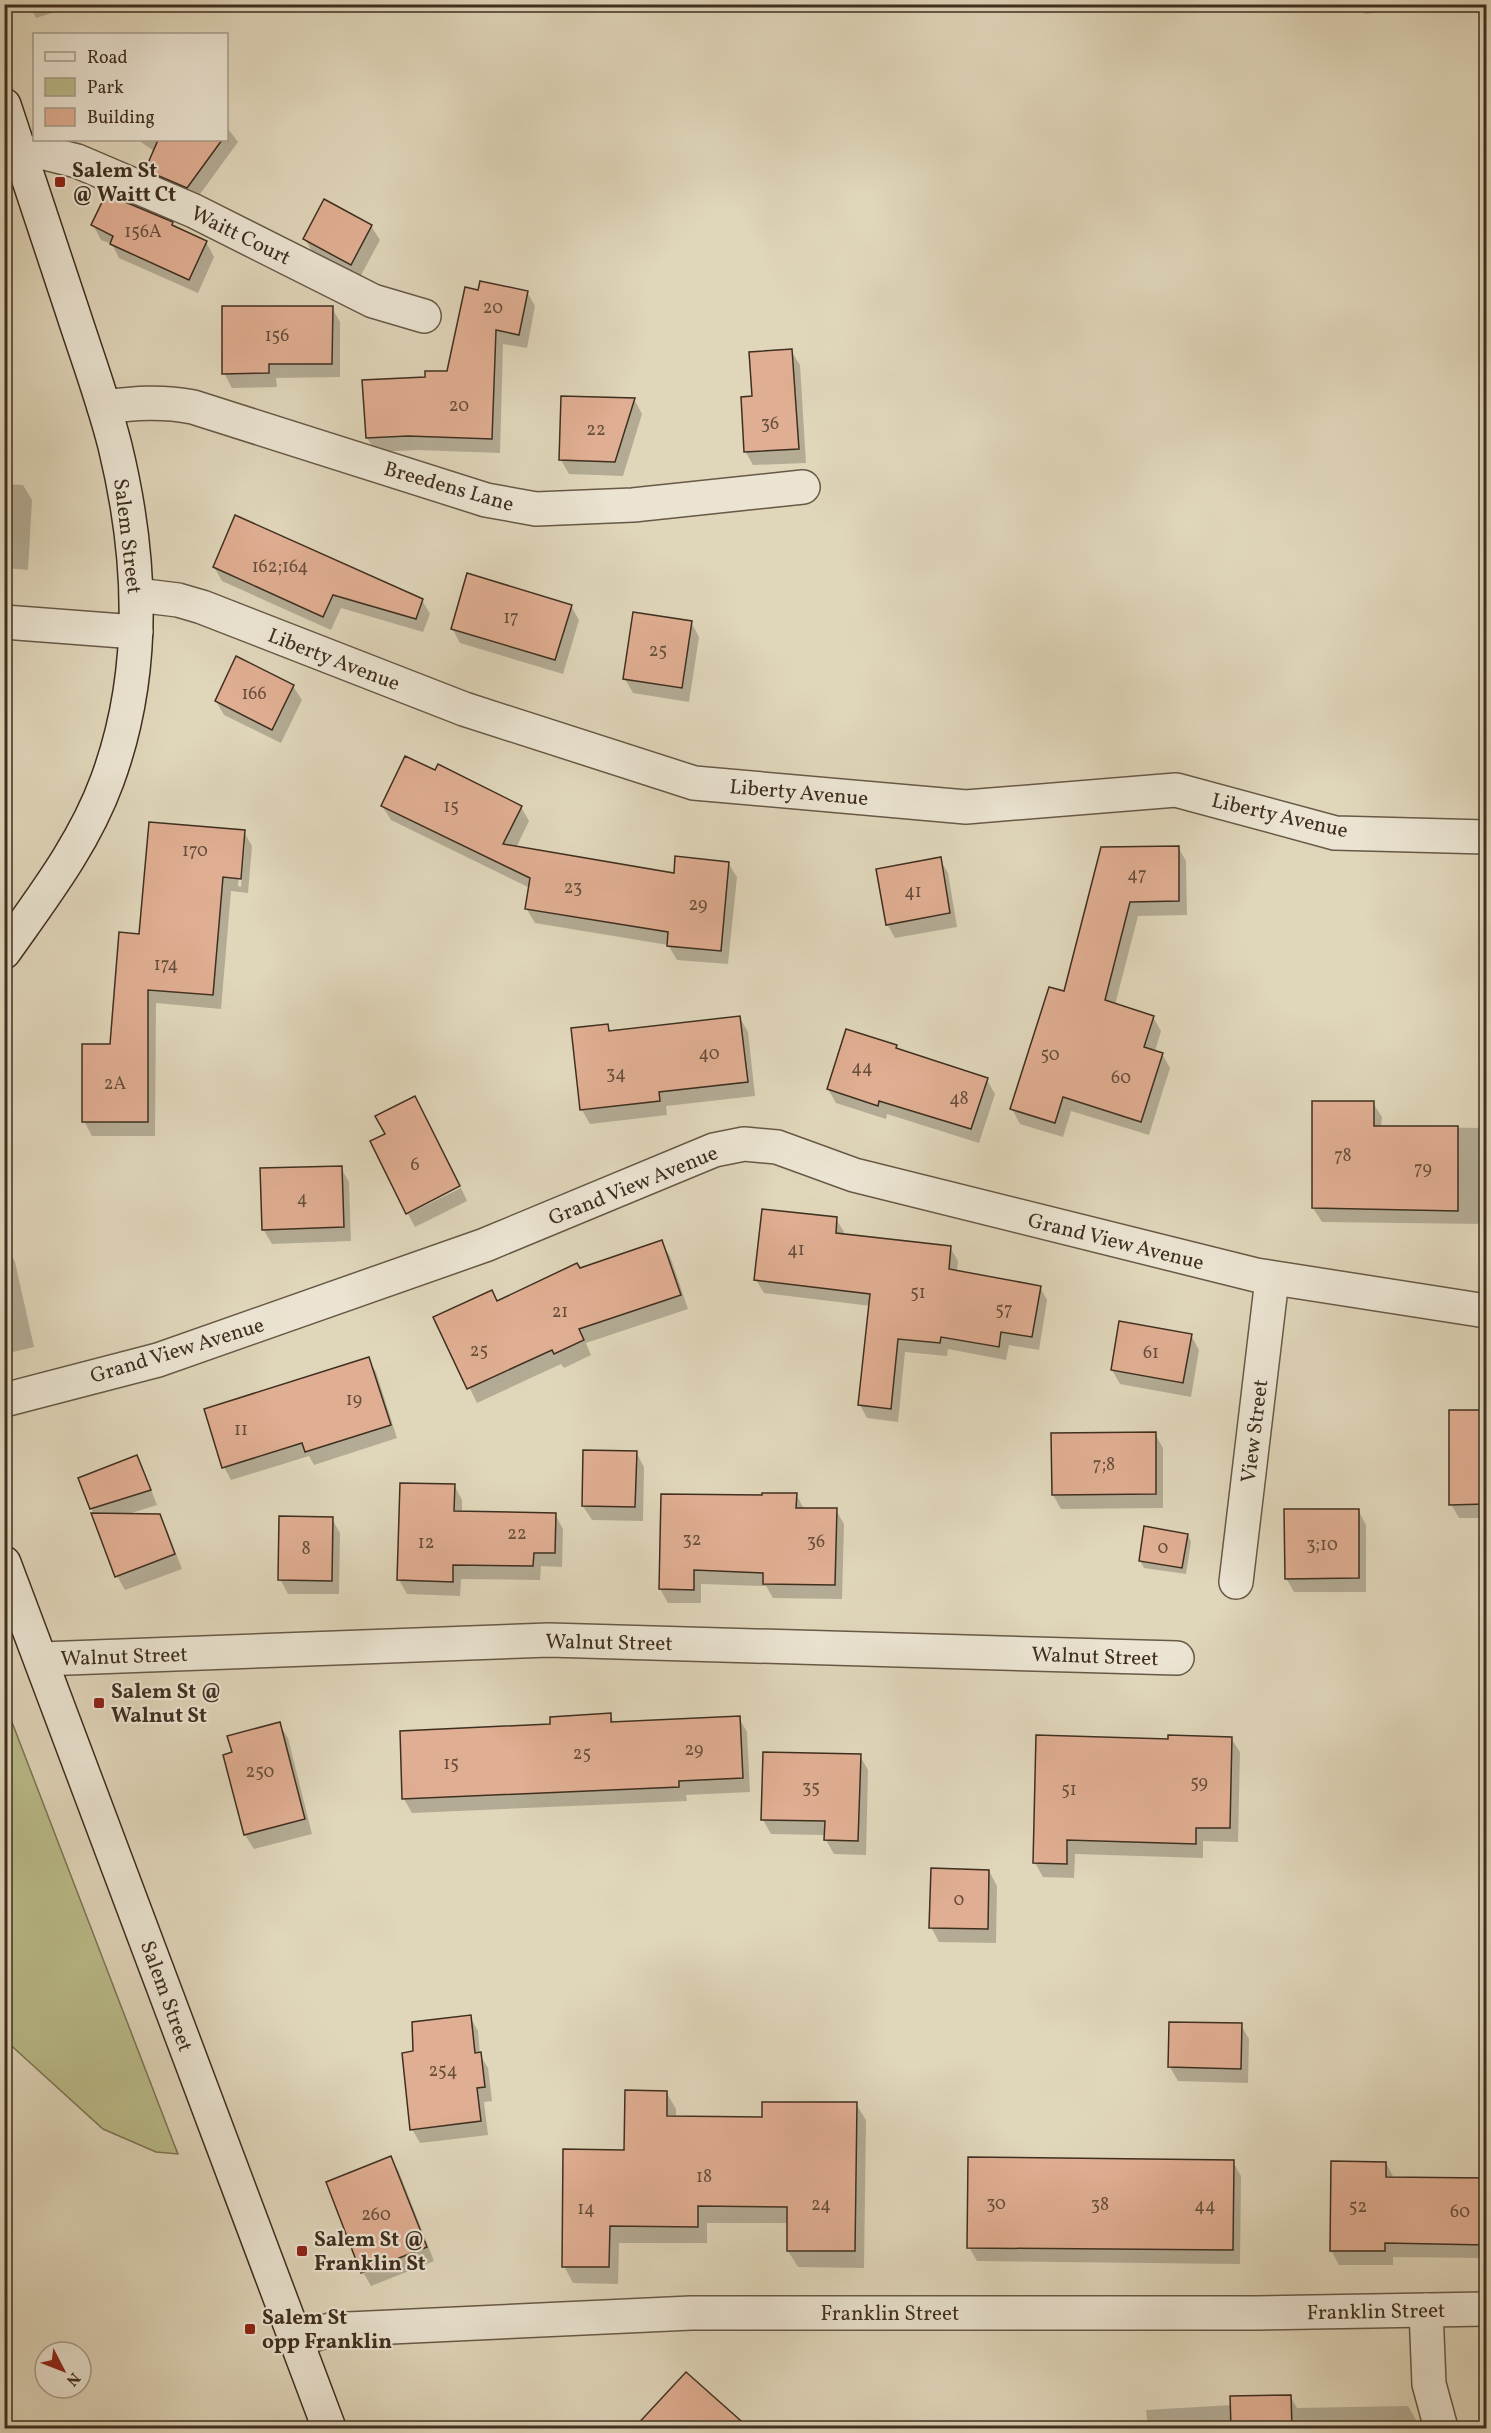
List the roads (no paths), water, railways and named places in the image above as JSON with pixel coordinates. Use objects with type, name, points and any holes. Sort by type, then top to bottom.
[{"type":"street","name":"Salem Street","points":[[4,105],[104,407],[123,484],[137,595],[134,669],[118,747],[106,783],[74,848],[4,952]]},
{"type":"street","name":"Waitt Court","points":[[21,154],[41,152],[77,161],[194,211],[373,301],[424,315]]},
{"type":"street","name":"Breedens Lane","points":[[104,407],[143,401],[168,402],[193,407],[486,500],[536,509],[633,505],[803,487]]},
{"type":"street","name":"Liberty Avenue","points":[[137,595],[178,600],[202,607],[464,709],[694,783],[966,807],[1176,790],[1335,833],[1486,837]]},
{"type":"street","points":[[4,622],[136,632]]},
{"type":"street","name":"Grand View Avenue","points":[[4,1400],[158,1360],[485,1245],[714,1150],[744,1144],[777,1147],[854,1175],[1272,1279],[1486,1311]]},
{"type":"street","name":"View Street","points":[[1236,1582],[1272,1279]]},
{"type":"street","name":"Salem Street","points":[[4,1563],[329,2428]]},
{"type":"street","name":"Walnut Street","points":[[41,1659],[549,1640],[1177,1658]]},
{"type":"street","name":"Franklin Street","points":[[296,2340],[330,2330],[691,2313],[1256,2313],[1486,2309]]},
{"type":"street","points":[[1426,2310],[1429,2384],[1441,2428]]},
{"type":"place","name":"Salem St @ Waitt Ct","points":[[60,182]]},
{"type":"place","name":"Salem St @ Walnut St","points":[[99,1703]]},
{"type":"place","name":"Salem St @ Franklin St","points":[[302,2251]]},
{"type":"place","name":"Salem St opp Franklin","points":[[250,2329]]}]
